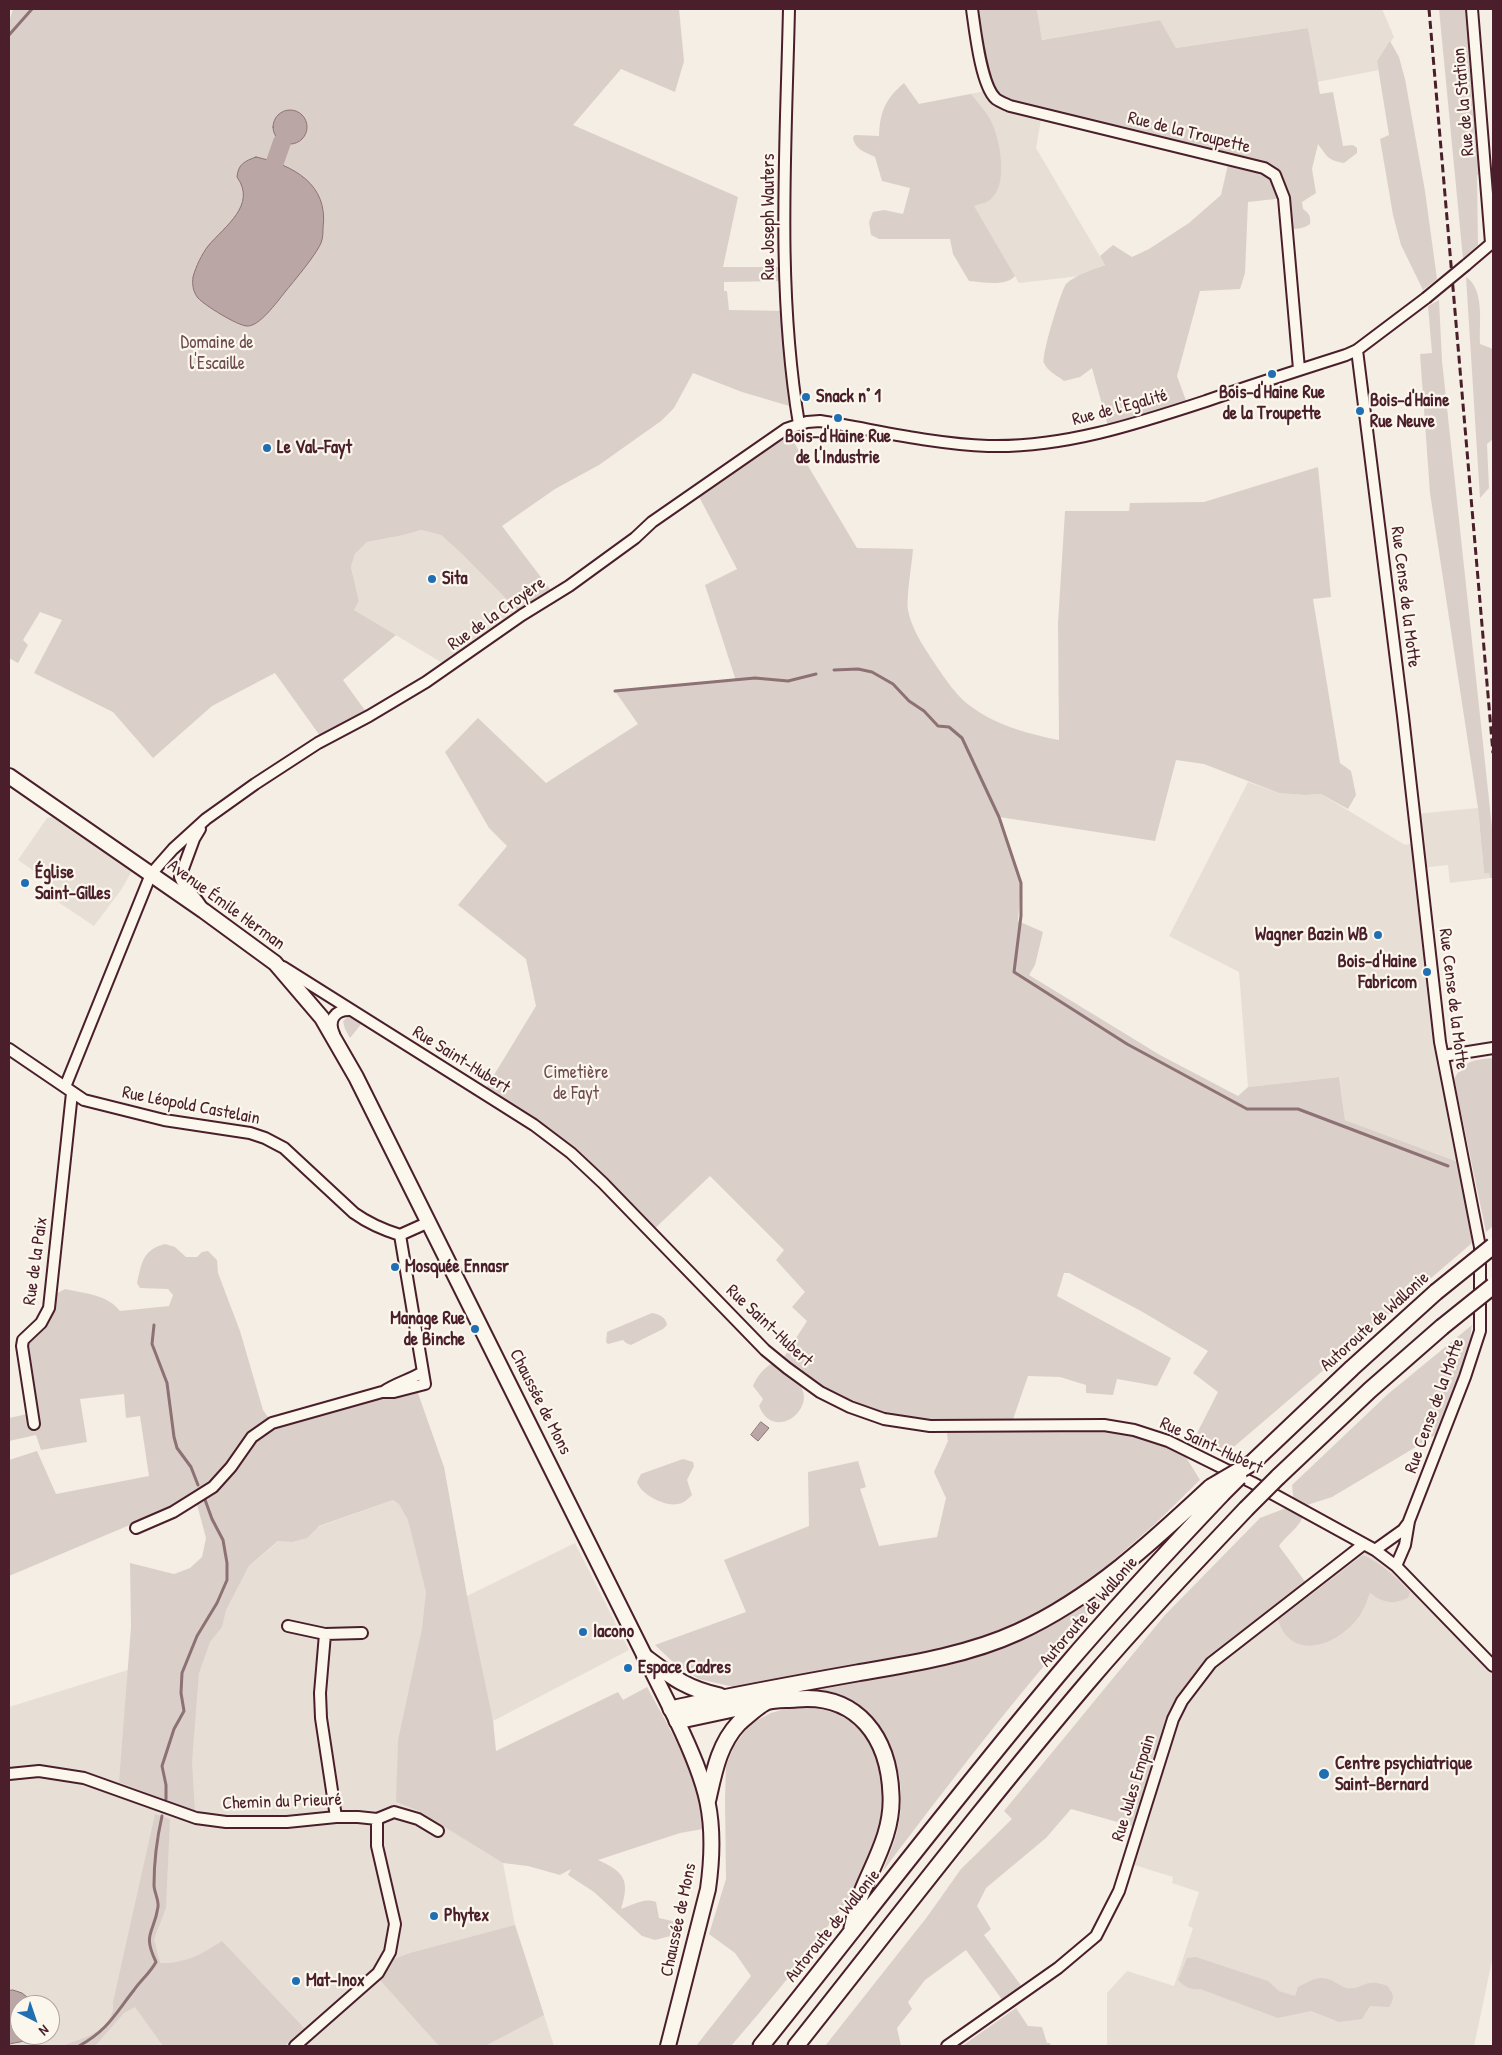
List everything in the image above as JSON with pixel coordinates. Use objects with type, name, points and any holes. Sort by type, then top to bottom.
[{"type":"highway","name":"Autoroute de Wallonie","points":[[761,2046],[992,1755],[1216,1490],[1252,1463],[1352,1368],[1436,1292],[1493,1246]]},
{"type":"highway","points":[[796,2046],[1014,1771],[1160,1599],[1278,1477],[1370,1390],[1442,1327],[1493,1286]]},
{"type":"highway","points":[[674,1715],[724,1697],[896,1666],[973,1649],[1018,1632],[1086,1593],[1216,1490]]},
{"type":"highway","points":[[645,1657],[678,1681],[692,1688],[724,1697]]},
{"type":"highway","points":[[674,1715],[810,1698],[845,1706],[860,1716],[871,1728],[884,1752],[890,1782],[891,1797],[888,1829],[870,1876],[861,1893],[850,1935]]},
{"type":"highway","points":[[708,1799],[719,1754],[726,1742],[739,1723],[766,1702]]},
{"type":"main road","name":"Avenue Émile Herman","points":[[9,776],[204,911],[264,954],[280,968],[308,1000],[340,1048],[400,1164]]},
{"type":"main road","name":"Chaussée de Mons","points":[[400,1164],[696,1760],[708,1799],[712,1843],[708,1889],[668,2046]]},
{"type":"street","name":"Rue Joseph Wauters","points":[[789,9],[785,130],[784,267],[790,360],[799,424]]},
{"type":"street","name":"Rue de la Troupette","points":[[972,9],[983,71],[990,90],[1000,101],[1010,106],[1264,168],[1275,175],[1284,198],[1299,370]]},
{"type":"street","name":"Rue de la Station","points":[[1472,9],[1488,192],[1490,244]]},
{"type":"street","name":"Rue de l'Egalité","points":[[799,424],[820,421],[909,437],[988,446],[1035,444],[1094,434],[1131,424],[1357,350],[1426,298],[1490,244]]},
{"type":"street","name":"Rue Cense de la Motte","points":[[1357,350],[1401,696],[1443,1056],[1480,1247],[1480,1331],[1465,1377],[1409,1521],[1404,1545],[1396,1566]]},
{"type":"street","name":"Rue de la Croyère","points":[[151,874],[206,819],[255,784],[308,749],[426,682],[522,615],[568,586],[635,538],[652,522],[766,442],[786,429],[799,424]]},
{"type":"street","name":"Rue de la Croyère","points":[[204,911],[180,877],[194,839],[206,819]]},
{"type":"street","name":"Rue de la Paix","points":[[34,1424],[22,1346],[23,1340],[42,1323],[49,1308],[69,1090],[151,874]]},
{"type":"street","name":"Rue Saint-Hubert","points":[[264,954],[344,1010],[512,1111],[570,1153],[597,1178],[765,1350],[820,1392],[861,1411],[896,1422],[930,1426],[1094,1425],[1134,1430],[1180,1446],[1253,1483],[1375,1550],[1396,1566],[1493,1666]]},
{"type":"street","points":[[320,992],[317,991],[308,1000],[323,1010],[344,1010]]},
{"type":"street","points":[[340,1048],[332,1029],[332,1022],[335,1014],[344,1010]]},
{"type":"street","points":[[1443,1056],[1493,1048]]},
{"type":"street","name":"Rue Léopold Castelain","points":[[9,1049],[84,1100],[164,1120],[250,1133],[265,1138],[284,1148],[358,1216],[400,1235]]},
{"type":"street","points":[[136,1528],[173,1512],[212,1487],[231,1467],[252,1437],[272,1423],[382,1392],[394,1392],[425,1384],[412,1294],[400,1235],[429,1222]]},
{"type":"street","name":"Rue Cense de la Motte","points":[[1375,1550],[1403,1530],[1409,1521]]},
{"type":"street","name":"Rue Jules Empain","points":[[947,2046],[1058,1968],[1096,1936],[1120,1891],[1169,1732],[1182,1701],[1211,1663],[1364,1544]]},
{"type":"street","points":[[288,1626],[325,1634],[362,1633]]},
{"type":"street","points":[[325,1634],[320,1693],[321,1718],[336,1817]]},
{"type":"street","name":"Chemin du Prieuré","points":[[9,1774],[39,1771],[84,1778],[178,1813],[203,1819],[226,1822],[287,1822],[358,1816],[377,1819],[394,1812],[418,1819],[438,1831]]},
{"type":"street","points":[[295,2046],[378,1973],[390,1952],[395,1924],[377,1846],[377,1819]]},
{"type":"shaded area","points":[[1037,9],[1382,9],[1394,37],[1377,61],[1379,70],[1317,82],[1308,28],[1176,48],[1160,20],[1042,40]]},
{"type":"shaded area","points":[[990,90],[1042,114],[1036,148],[1105,265],[1080,276],[1019,283],[973,206],[919,104]]},
{"type":"shaded area","points":[[290,110],[297,111],[302,115],[306,120],[306,134],[302,139],[297,143],[290,144],[283,143],[278,139],[274,134],[273,127],[274,120],[278,115],[283,111]]},
{"type":"shaded area","points":[[256,157],[283,165],[295,171],[314,188],[320,199],[323,213],[323,233],[321,243],[315,254],[277,302],[257,323],[247,326],[229,319],[201,301],[193,288],[193,280],[201,256],[230,223],[241,206],[243,197],[242,187],[237,177],[239,169],[245,162]]},
{"type":"shaded area","points":[[421,530],[441,535],[522,615],[449,667],[354,610],[359,601],[351,567],[355,554],[367,542]]},
{"type":"shaded area","points":[[1248,782],[1279,793],[1321,794],[1405,845],[1418,842],[1415,814],[1478,808],[1484,873],[1489,872],[1490,878],[1450,883],[1448,865],[1421,868],[1461,1163],[1345,1120],[1339,1077],[1248,1087],[1239,972],[1169,936]]},
{"type":"shaded area","points":[[52,817],[132,871],[121,890],[94,926],[58,902],[64,892],[18,860],[47,818]]},
{"type":"shaded area","points":[[761,1422],[769,1428],[758,1441],[751,1435]]},
{"type":"shaded area","points":[[444,1467],[467,1596],[575,1543],[629,1650],[493,1721],[505,1856],[503,1863],[515,1925],[554,2046],[9,2046],[9,1707],[170,1657],[226,1609],[249,1566],[279,1541],[393,1500]]},
{"type":"shaded area","name":"Centre psychiatrique Saint-Bernard","points":[[1364,1544],[1375,1550],[1493,1666],[1493,1956],[1474,2046],[1107,2046],[1107,1993],[1127,1971],[1174,1986],[1193,1928],[1188,1926],[1199,1892],[1172,1883],[1173,1877],[1128,1863],[1173,1719],[1200,1675]]},
{"type":"shaded area","points":[[13,1990],[24,1995],[10,1995],[9,2044],[9,1991]]},
{"type":"green space","name":"Domaine de l'Escaille","points":[[13,9],[679,9],[684,61],[675,92],[621,69],[573,125],[738,197],[723,267],[784,267],[785,281],[724,282],[724,291],[727,291],[729,310],[786,311],[796,408],[742,392],[693,373],[674,408],[661,421],[599,465],[555,489],[502,526],[553,593],[522,615],[441,535],[421,530],[367,542],[355,554],[351,567],[359,601],[354,610],[396,635],[343,680],[369,716],[323,740],[275,673],[212,706],[153,758],[113,712],[34,673],[62,620],[40,612],[23,640],[28,645],[18,663],[9,658],[9,22]]},
{"type":"green space","points":[[972,9],[1037,9],[1042,40],[1160,20],[1176,48],[1308,28],[1320,94],[1333,92],[1343,146],[1353,145],[1357,148],[1357,153],[1344,163],[1338,162],[1328,157],[1318,144],[1312,169],[1316,193],[1302,202],[1303,209],[1310,217],[1310,224],[1305,227],[1287,229],[1284,198],[1248,202],[1245,273],[1240,289],[1200,291],[1177,376],[1188,406],[1109,430],[1092,368],[1080,377],[1064,381],[1044,363],[1045,349],[1066,284],[1079,275],[1105,265],[1100,256],[1113,245],[1132,257],[1149,249],[1189,223],[1221,195],[1229,160],[1010,106],[990,90]]},
{"type":"green space","points":[[1439,9],[1472,9],[1486,162],[1477,176],[1478,245],[1463,259]]},
{"type":"green space","points":[[1390,41],[1399,57],[1405,79],[1425,191],[1437,279],[1423,290],[1401,245],[1393,215],[1380,139],[1389,135],[1377,61]]},
{"type":"green space","points":[[904,83],[919,104],[971,94],[990,119],[997,137],[1001,160],[1000,183],[997,192],[991,199],[974,206],[1015,276],[1006,282],[969,281],[953,254],[950,239],[879,239],[871,235],[869,222],[873,212],[884,210],[903,214],[910,188],[882,181],[875,157],[858,147],[853,137],[855,135],[879,136],[882,113],[885,106],[892,95]]},
{"type":"green space","points":[[1466,277],[1472,283],[1479,298],[1480,344],[1493,349],[1493,439],[1487,444],[1489,488],[1480,498]]},
{"type":"green space","points":[[1439,300],[1442,361],[1493,837],[1493,878],[1490,878],[1489,873],[1484,873],[1478,808],[1430,493],[1420,354],[1432,353],[1428,306]]},
{"type":"green space","name":"Cimetière de Fayt","points":[[786,429],[857,548],[913,549],[908,597],[909,616],[924,647],[958,695],[980,712],[1005,725],[1059,740],[1058,623],[1065,511],[1129,511],[1130,503],[1204,502],[1318,467],[1331,597],[1313,599],[1340,763],[1351,771],[1356,795],[1348,809],[1321,794],[1279,793],[1204,764],[1176,760],[1155,841],[999,817],[1021,883],[1018,921],[1043,932],[1035,965],[1029,975],[1160,1055],[1238,1096],[1248,1087],[1339,1077],[1345,1120],[1461,1163],[1472,1243],[1229,1451],[1193,1441],[1218,1392],[1193,1373],[1208,1351],[1141,1311],[1069,1273],[1064,1273],[1057,1296],[1171,1358],[1157,1386],[1117,1379],[1113,1395],[1086,1393],[1086,1385],[1060,1377],[1028,1376],[1011,1425],[1094,1425],[1179,1446],[1200,1480],[1155,1524],[1108,1565],[1066,1595],[1017,1624],[972,1641],[895,1659],[734,1687],[699,1679],[676,1665],[655,1645],[746,1612],[724,1560],[809,1526],[808,1472],[858,1461],[866,1487],[860,1489],[879,1546],[937,1537],[946,1498],[934,1472],[948,1441],[946,1426],[861,1411],[780,1363],[807,1321],[792,1307],[805,1292],[776,1260],[784,1250],[710,1176],[651,1232],[586,1167],[483,1093],[536,1006],[526,959],[458,905],[507,846],[489,828],[445,752],[478,718],[546,783],[638,724],[615,691],[736,681],[705,585],[737,569],[696,491]]},
{"type":"green space","points":[[348,1017],[354,1017],[362,1023],[350,1038],[343,1021]]},
{"type":"green space","points":[[1493,1058],[1493,1226],[1486,1232],[1454,1079],[1462,1068],[1470,1062]]},
{"type":"green space","points":[[165,1244],[175,1247],[186,1257],[197,1257],[202,1252],[208,1251],[217,1260],[218,1273],[240,1331],[263,1410],[270,1420],[413,1379],[444,1467],[467,1596],[493,1721],[496,1751],[618,1692],[623,1700],[647,1687],[683,1755],[696,1791],[703,1829],[680,1833],[598,1860],[620,1873],[623,1878],[625,1891],[621,1909],[647,1900],[656,1902],[659,1918],[681,1923],[683,1926],[682,1933],[655,1940],[642,1936],[594,1892],[568,1875],[571,1869],[560,1875],[528,1866],[503,1863],[419,1811],[396,1802],[398,1740],[422,1629],[426,1592],[408,1520],[399,1504],[393,1500],[319,1526],[307,1538],[292,1542],[278,1541],[249,1566],[226,1610],[222,1627],[210,1642],[199,1673],[192,1762],[195,1812],[119,1782],[131,1627],[130,1563],[174,1574],[190,1568],[202,1557],[206,1538],[195,1497],[179,1507],[170,1508],[9,1576],[9,1460],[37,1451],[56,1494],[149,1476],[140,1416],[126,1418],[124,1394],[80,1399],[87,1442],[41,1450],[36,1435],[9,1441],[9,1418],[32,1413],[22,1352],[54,1295],[65,1289],[88,1294],[109,1301],[120,1311],[169,1306],[173,1295],[168,1289],[140,1288],[137,1283],[144,1258],[152,1250]]},
{"type":"green space","points":[[652,1313],[664,1318],[667,1325],[663,1329],[631,1345],[623,1340],[608,1344],[606,1342],[607,1332]]},
{"type":"green space","points":[[1472,1325],[1465,1377],[1439,1432],[1332,1497],[1304,1506],[1300,1523],[1279,1546],[1309,1587],[1211,1663],[1182,1701],[1139,1828],[1071,1809],[1046,1838],[986,1888],[977,1906],[991,1929],[984,1935],[1025,1991],[1006,2005],[966,1950],[925,1980],[908,2002],[912,2009],[897,2028],[901,2046],[825,2046],[927,1917],[961,1869],[1012,1819],[1004,1811],[1165,1615],[1260,1518],[1294,1505],[1292,1485],[1388,1394]]},
{"type":"green space","points":[[773,1363],[798,1382],[804,1398],[797,1414],[782,1422],[773,1421],[765,1416],[759,1406],[763,1399],[753,1386],[766,1367]]},
{"type":"green space","points":[[683,1459],[693,1462],[694,1466],[687,1480],[692,1495],[684,1502],[667,1504],[661,1502],[639,1487],[637,1482],[641,1474]]},
{"type":"green space","points":[[1363,1555],[1382,1566],[1399,1581],[1410,1592],[1408,1598],[1398,1602],[1388,1602],[1370,1593],[1362,1612],[1352,1625],[1341,1634],[1317,1645],[1305,1645],[1294,1642],[1285,1634],[1278,1620]]},
{"type":"green space","points":[[1127,1572],[1031,1681],[883,1871],[896,1835],[900,1820],[901,1804],[898,1772],[888,1742],[869,1717],[861,1711],[829,1696],[802,1690],[921,1668],[1089,1599]]},
{"type":"green space","points":[[792,1707],[827,1710],[845,1718],[870,1743],[879,1758],[884,1775],[885,1809],[881,1826],[870,1859],[853,1893],[807,1954],[731,2046],[696,2046],[751,1976],[735,1953],[709,1934],[726,1879],[726,1766],[734,1746],[750,1724],[771,1713]]},
{"type":"green space","points":[[155,1814],[170,1819],[166,1908],[154,1939],[160,1963],[185,1960],[222,1941],[305,2029],[284,2046],[163,2046],[135,2007],[124,2013],[95,2046],[61,2046],[96,2032],[109,2020]]},
{"type":"green space","points":[[515,1925],[544,2015],[485,2046],[439,2046],[380,1980],[394,1959]]},
{"type":"green space","points":[[1196,1957],[1268,1981],[1279,1991],[1295,1996],[1298,1987],[1311,1980],[1324,1978],[1347,1988],[1356,1988],[1371,1983],[1386,1985],[1392,1992],[1393,1999],[1389,2007],[1370,2006],[1362,2019],[1339,2022],[1311,2011],[1278,2018],[1200,1989],[1188,1988],[1178,1980],[1187,1958]]},
{"type":"green space","points":[[1016,2008],[1028,2026],[1042,2027],[1047,2043],[1050,2043],[1051,2046],[962,2046]]},
{"type":"waterway","points":[[9,35],[32,9]]},
{"type":"waterway","points":[[275,162],[282,142]]},
{"type":"waterway","points":[[834,670],[858,669],[872,672],[893,684],[909,701],[924,711],[938,726],[949,727],[962,738],[999,817],[1021,883],[1021,916],[1014,972],[1127,1044],[1247,1109],[1298,1109],[1448,1166]]},
{"type":"waterway","points":[[615,691],[755,678],[788,681],[816,674]]},
{"type":"waterway","points":[[154,1325],[152,1344],[167,1383],[177,1448],[191,1467],[198,1485]]},
{"type":"waterway","points":[[166,1799],[166,1785],[162,1766],[174,1729],[184,1711],[181,1693],[182,1673],[197,1636],[217,1603],[227,1580],[227,1563],[223,1540],[212,1519],[204,1497]]},
{"type":"waterway","points":[[79,2046],[104,2028],[156,1962],[149,1939],[158,1907],[154,1888],[154,1876],[162,1816]]},
{"type":"railway","points":[[1429,9],[1493,753]]},
{"type":"place","name":"Bois-d'Haine Rue de la Troupette","points":[[1272,374]]},
{"type":"place","name":"Snack n° 1","points":[[806,397]]},
{"type":"place","name":"Bois-d'Haine Rue Neuve","points":[[1360,411]]},
{"type":"place","name":"Bois-d'Haine Rue de l'Industrie","points":[[838,418]]},
{"type":"place","name":"Le Val-Fayt","points":[[267,448]]},
{"type":"place","name":"Sita","points":[[432,579]]},
{"type":"place","name":"Église Saint-Gilles","points":[[25,883]]},
{"type":"place","name":"Wagner Bazin WB","points":[[1378,935]]},
{"type":"place","name":"Bois-d'Haine Fabricom","points":[[1427,972]]},
{"type":"place","name":"Mosquée Ennasr","points":[[395,1267]]},
{"type":"place","name":"Manage Rue de Binche","points":[[475,1329]]},
{"type":"place","name":"Iacono","points":[[583,1632]]},
{"type":"place","name":"Espace Cadres","points":[[628,1668]]},
{"type":"place","name":"Centre psychiatrique Saint-Bernard","points":[[1324,1774]]},
{"type":"place","name":"Phytex","points":[[434,1916]]},
{"type":"place","name":"Mat-Inox","points":[[296,1981]]}]
